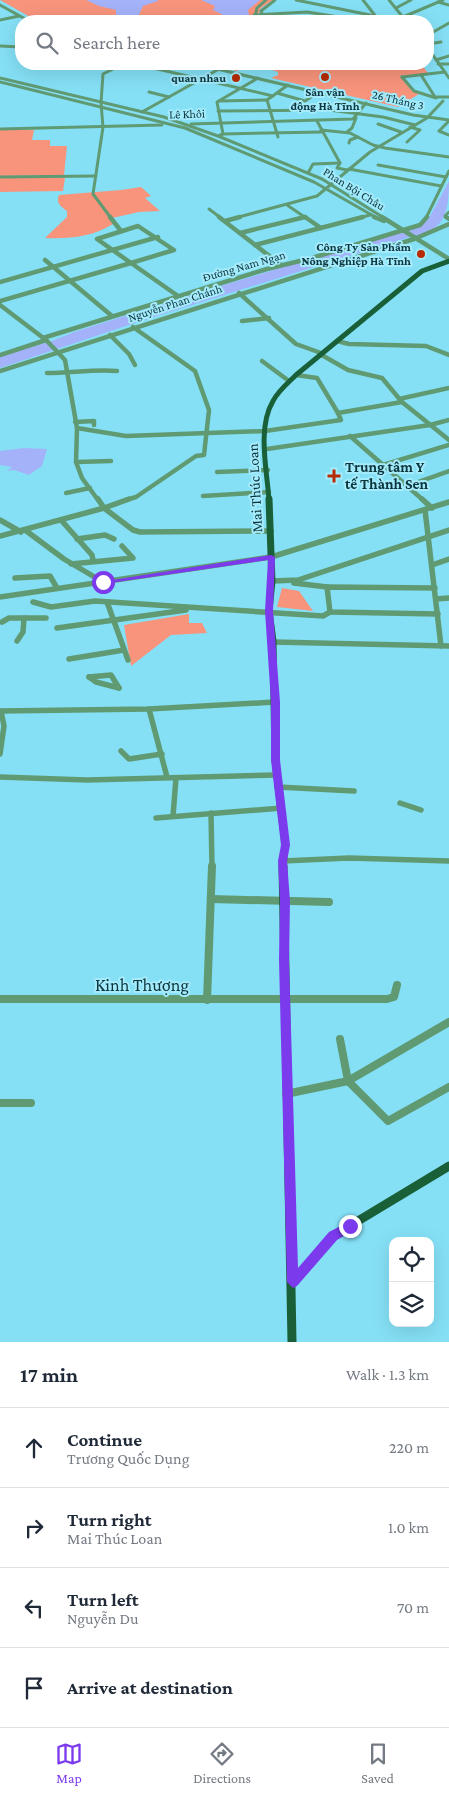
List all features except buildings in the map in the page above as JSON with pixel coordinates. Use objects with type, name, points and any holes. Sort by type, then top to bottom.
[{"type":"main road","name":"Mai Thúc Loan","points":[[292,1342],[293,1282],[286,1094],[283,861],[285,845],[277,775],[273,642],[269,611],[272,581],[266,431],[267,408],[277,393],[296,374],[422,270],[449,260]]},
{"type":"main road","points":[[293,1282],[333,1236],[449,1166]]},
{"type":"street","points":[[266,0],[257,8],[254,15],[307,12],[329,15]]},
{"type":"street","points":[[261,15],[261,11],[275,0]]},
{"type":"street","points":[[296,0],[364,15]]},
{"type":"street","points":[[313,4],[317,0]]},
{"type":"street","points":[[363,0],[375,15]]},
{"type":"street","points":[[389,0],[401,15]]},
{"type":"street","points":[[396,8],[411,0]]},
{"type":"street","points":[[408,15],[443,0]]},
{"type":"street","points":[[438,2],[449,5]]},
{"type":"street","points":[[0,5],[17,15]]},
{"type":"street","points":[[354,12],[368,6]]},
{"type":"street","points":[[0,20],[15,17]]},
{"type":"street","points":[[434,32],[449,23]]},
{"type":"street","points":[[434,43],[441,42]]},
{"type":"street","points":[[0,46],[15,47]]},
{"type":"street","points":[[437,62],[449,56]]},
{"type":"street","points":[[434,58],[449,78]]},
{"type":"street","points":[[437,62],[449,64]]},
{"type":"street","points":[[111,70],[103,74],[103,127],[94,194],[121,231]]},
{"type":"street","points":[[164,70],[305,101],[319,92]]},
{"type":"street","points":[[142,112],[217,70]]},
{"type":"street","name":"26 Tháng 3","points":[[223,70],[427,118],[449,120]]},
{"type":"street","points":[[446,73],[402,77],[414,91],[436,98],[449,97]]},
{"type":"street","points":[[421,75],[436,98]]},
{"type":"street","name":"Phan Bội Châu","points":[[0,78],[171,124],[314,182],[370,215],[388,222]]},
{"type":"street","points":[[218,102],[259,78]]},
{"type":"street","name":"Phan Bội Châu","points":[[0,82],[142,112],[185,124],[331,184],[378,213],[388,222]]},
{"type":"street","points":[[218,102],[267,100],[288,85]]},
{"type":"street","points":[[149,92],[168,97]]},
{"type":"street","points":[[267,100],[267,111],[274,121],[278,137]]},
{"type":"street","points":[[225,221],[314,198],[379,146],[427,118],[443,101]]},
{"type":"street","points":[[218,102],[223,134]]},
{"type":"street","points":[[347,132],[352,128],[357,116],[366,103]]},
{"type":"street","points":[[218,111],[312,109],[415,125]]},
{"type":"street","name":"Lê Khôi","points":[[0,129],[274,121],[317,122],[357,116]]},
{"type":"street","points":[[449,120],[438,131],[449,135]]},
{"type":"street","points":[[317,122],[340,163]]},
{"type":"street","points":[[378,124],[401,132]]},
{"type":"street","points":[[407,142],[420,130],[410,127]]},
{"type":"street","points":[[218,136],[223,134],[276,132],[347,132],[379,146],[449,156]]},
{"type":"street","points":[[349,143],[350,140],[358,137]]},
{"type":"street","points":[[340,163],[337,168],[441,186]]},
{"type":"street","points":[[308,173],[312,164],[340,163]]},
{"type":"street","points":[[378,165],[446,177]]},
{"type":"street","name":"Đường Nam Ngạn","points":[[0,355],[112,316],[402,231],[423,222],[449,170]]},
{"type":"street","points":[[0,177],[96,176]]},
{"type":"street","points":[[287,205],[321,228]]},
{"type":"street","points":[[209,210],[281,265]]},
{"type":"street","points":[[449,212],[445,216],[449,219]]},
{"type":"street","points":[[255,245],[370,215]]},
{"type":"street","points":[[240,233],[305,217]]},
{"type":"street","points":[[388,222],[449,260]]},
{"type":"street","name":"Nguyễn Phan Chánh","points":[[0,371],[57,351],[414,238],[449,224]]},
{"type":"street","points":[[0,300],[131,263],[173,250],[141,226],[97,238],[131,263],[178,296]]},
{"type":"street","points":[[0,282],[158,238]]},
{"type":"street","points":[[45,260],[112,316]]},
{"type":"street","points":[[239,293],[296,344],[321,353],[348,370],[382,378],[401,400],[449,440]]},
{"type":"street","points":[[0,305],[45,340],[65,360],[77,428],[76,462],[82,478],[104,508],[120,522],[140,532],[271,531]]},
{"type":"street","points":[[242,321],[269,318]]},
{"type":"street","points":[[0,536],[104,508],[136,497],[196,456],[204,455],[209,410],[195,371],[134,327]]},
{"type":"street","points":[[110,335],[129,354],[135,365]]},
{"type":"street","points":[[337,341],[349,344],[426,346],[449,354]]},
{"type":"street","points":[[262,361],[289,381]]},
{"type":"street","points":[[47,373],[88,373],[96,369],[117,371]]},
{"type":"street","points":[[77,428],[126,436],[266,431],[341,420],[317,378],[296,374]]},
{"type":"street","points":[[338,413],[449,388]]},
{"type":"street","points":[[267,449],[430,425],[449,420]]},
{"type":"street","points":[[75,422],[94,421],[94,425]]},
{"type":"street","points":[[350,436],[432,508]]},
{"type":"street","points":[[383,465],[449,445]]},
{"type":"street","points":[[76,462],[110,461]]},
{"type":"street","points":[[217,472],[268,470]]},
{"type":"street","points":[[407,486],[449,471]]},
{"type":"street","points":[[66,493],[90,488]]},
{"type":"street","points":[[203,496],[269,492]]},
{"type":"street","points":[[0,597],[271,557],[449,502]]},
{"type":"street","points":[[425,510],[442,646]]},
{"type":"street","points":[[0,520],[23,531],[71,564],[103,582]]},
{"type":"street","points":[[61,520],[93,560]]},
{"type":"street","points":[[272,581],[298,580],[449,530]]},
{"type":"street","points":[[76,539],[104,535],[114,539]]},
{"type":"street","points":[[71,564],[93,560],[133,558],[122,546]]},
{"type":"street","points":[[432,564],[449,559]]},
{"type":"street","points":[[15,578],[50,576],[57,588]]},
{"type":"street","points":[[272,581],[327,587],[435,588]]},
{"type":"street","points":[[327,587],[330,612]]},
{"type":"street","points":[[436,600],[449,598]]},
{"type":"street","points":[[33,602],[51,607],[83,602],[107,602],[324,616],[330,612],[438,614]]},
{"type":"street","points":[[107,602],[128,660]]},
{"type":"street","points":[[56,628],[201,608]]},
{"type":"street","points":[[16,641],[22,632],[24,618]]},
{"type":"street","points":[[2,619],[46,618]]},
{"type":"street","points":[[273,642],[449,646]]},
{"type":"street","points":[[69,659],[124,650]]},
{"type":"street","points":[[0,754],[4,726],[0,711],[150,709],[275,702]]},
{"type":"street","points":[[150,709],[167,777]]},
{"type":"street","points":[[121,751],[129,759],[162,754]]},
{"type":"street","points":[[0,777],[87,780],[277,775]]},
{"type":"street","points":[[173,816],[176,778]]},
{"type":"street","points":[[278,787],[354,791]]},
{"type":"street","points":[[400,803],[421,810]]},
{"type":"street","points":[[156,818],[282,808]]},
{"type":"street","points":[[207,1000],[211,900],[211,813]]},
{"type":"street","points":[[283,861],[349,858],[449,861]]},
{"type":"street","points":[[211,900],[329,902]]},
{"type":"street","name":"Kinh Thượng","points":[[0,999],[388,999],[394,997],[397,985]]},
{"type":"street","points":[[286,1094],[348,1081],[449,1022]]},
{"type":"street","points":[[340,1039],[348,1081],[388,1121],[449,1087]]},
{"type":"street","points":[[0,1103],[31,1103]]},
{"type":"shaded area","points":[[0,0],[273,0],[261,8],[258,15],[26,15]]},
{"type":"shaded area","points":[[271,70],[426,70],[428,73],[400,76],[412,91],[419,94],[398,107],[271,78],[278,75],[278,72]]},
{"type":"shaded area","points":[[0,130],[34,130],[32,140],[50,140],[50,146],[67,146],[64,175],[0,176]]},
{"type":"shaded area","points":[[0,178],[65,178],[63,191],[0,192]]},
{"type":"shaded area","points":[[141,187],[151,196],[145,198],[160,211],[139,212],[112,218],[113,224],[89,234],[63,238],[45,238],[67,217],[67,211],[58,202],[59,195]]},
{"type":"shaded area","points":[[282,588],[299,591],[313,611],[277,607]]},
{"type":"shaded area","points":[[189,614],[189,623],[202,623],[207,633],[171,635],[131,666],[124,625]]},
{"type":"water","points":[[86,0],[158,0],[143,6],[139,15],[116,15],[116,10],[99,6]]},
{"type":"water","points":[[201,0],[260,0],[248,10],[249,15],[223,15],[213,10],[215,6]]},
{"type":"water","points":[[449,181],[448,202],[443,219],[431,230],[422,234],[141,321],[0,368],[0,356],[419,227],[428,220]]},
{"type":"water","points":[[24,448],[47,449],[42,466],[29,475],[14,470],[7,471],[12,467],[0,465],[0,451]]},
{"type":"place","name":"Sân vận động Hà Tĩnh","points":[[325,77]]},
{"type":"place","name":"quan nhau","points":[[236,78]]},
{"type":"place","name":"Công Ty Sản Phẩm Nông Nghiệp Hà Tĩnh","points":[[421,254]]},
{"type":"place","name":"Trung tâm Y tế Thành Sen","points":[[334,476]]},
{"type":"route","points":[[103,582],[271,557],[272,581],[269,611],[273,641],[275,760],[285,845],[283,861],[286,1094],[293,1282],[333,1236],[350,1226]]}]
